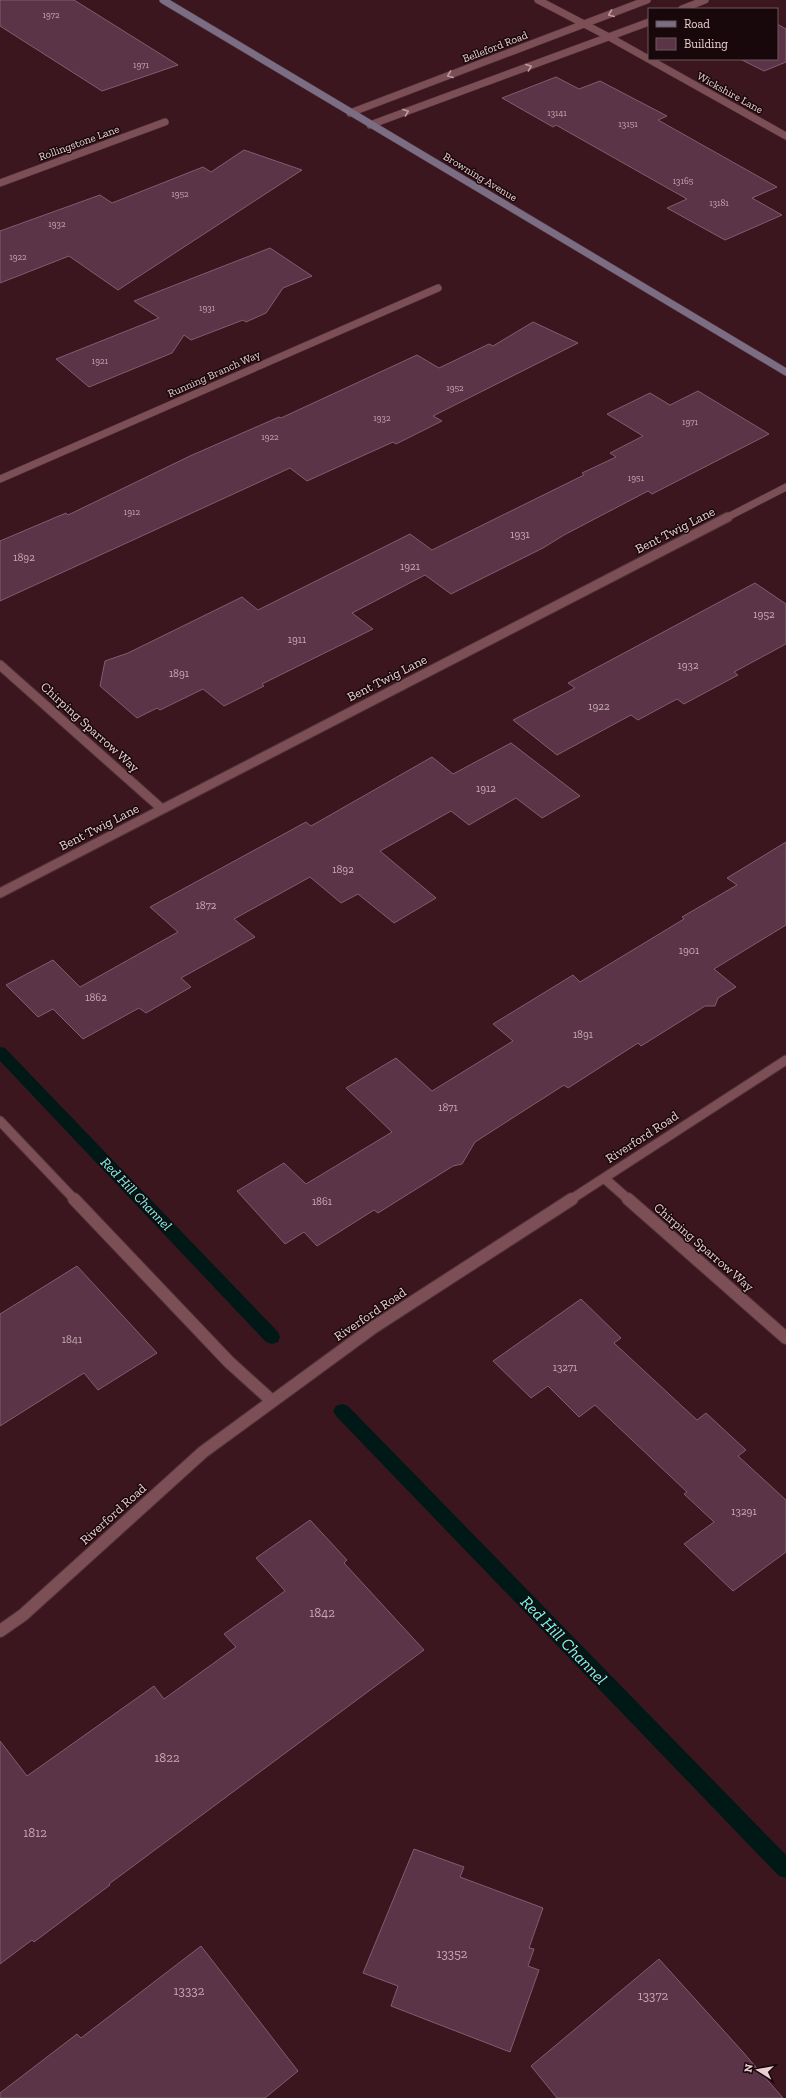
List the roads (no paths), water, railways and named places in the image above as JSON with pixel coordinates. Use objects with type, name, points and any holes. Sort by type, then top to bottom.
[{"type":"street","name":"Browning Avenue","points":[[163,0],[370,125],[786,372]]},
{"type":"street","name":"Wickshire Lane","points":[[538,0],[648,59]]},
{"type":"street","name":"Belleford Road","points":[[350,113],[647,0]]},
{"type":"street","points":[[685,8],[705,0]]},
{"type":"street","points":[[370,125],[611,38],[648,22]]},
{"type":"street","name":"Wickshire Lane","points":[[650,60],[786,136]]},
{"type":"street","name":"Rollingstone Lane","points":[[0,183],[165,122]]},
{"type":"street","name":"Running Branch Way","points":[[0,479],[438,288]]},
{"type":"street","name":"Bent Twig Lane","points":[[0,893],[786,487]]},
{"type":"street","name":"Chirping Sparrow Way","points":[[0,665],[162,809]]},
{"type":"street","name":"Riverford Road","points":[[0,1631],[23,1615],[203,1452],[272,1401],[374,1328],[786,1060]]},
{"type":"street","points":[[0,1121],[229,1362],[272,1401]]},
{"type":"street","name":"Chirping Sparrow Way","points":[[604,1178],[786,1338]]},
{"type":"waterway","name":"Red Hill Channel","points":[[0,1052],[272,1337]]},
{"type":"waterway","name":"Red Hill Channel","points":[[342,1411],[786,1869]]}]
